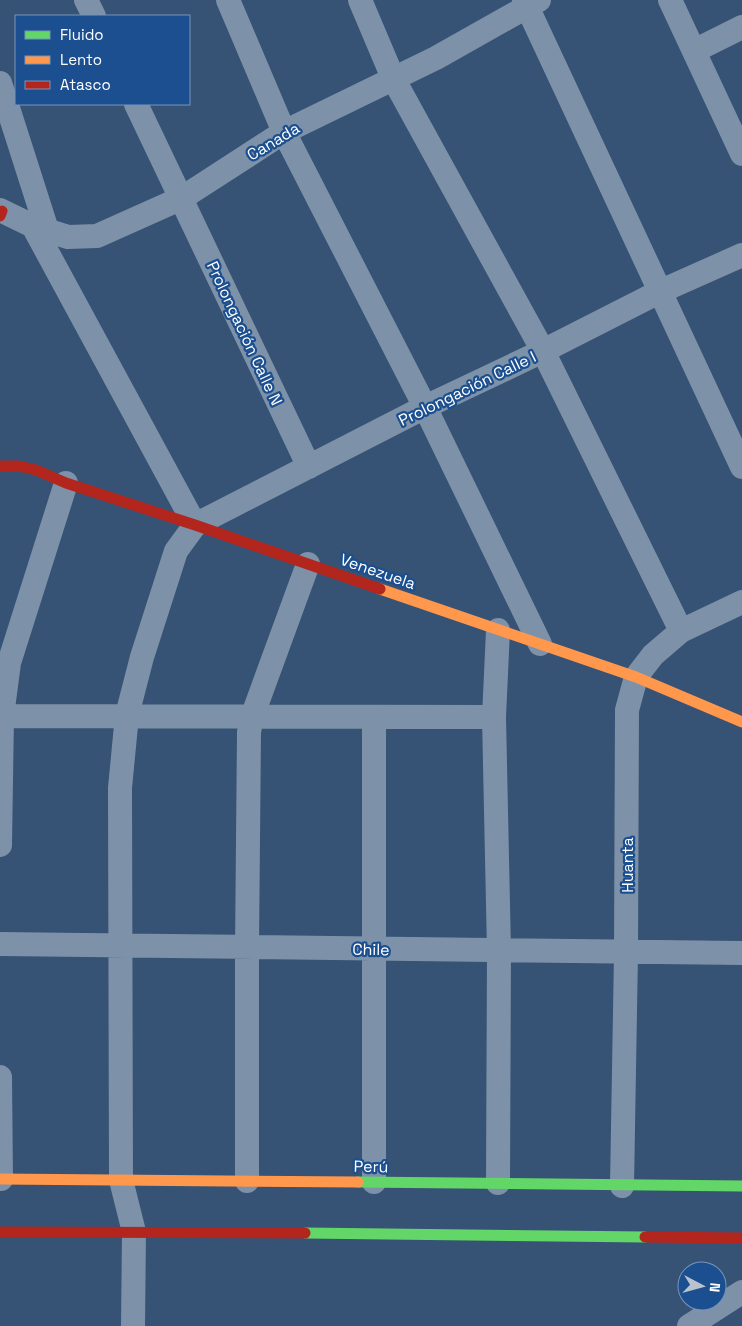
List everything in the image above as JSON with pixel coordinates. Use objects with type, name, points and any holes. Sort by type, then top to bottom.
[{"type":"main road","name":"Venezuela","points":[[0,466],[19,466],[36,470],[66,483],[195,525],[636,677],[742,722]]},
{"type":"main road","name":"Perú","points":[[1,1179],[742,1186]]},
{"type":"main road","points":[[0,1232],[742,1238]]},
{"type":"street","points":[[86,0],[94,15]]},
{"type":"street","points":[[228,0],[284,132],[425,408],[540,644]]},
{"type":"street","points":[[360,0],[393,78],[543,351],[681,631]]},
{"type":"street","points":[[670,0],[742,154]]},
{"type":"street","points":[[530,2],[659,292],[742,467]]},
{"type":"street","name":"Canada","points":[[0,212],[68,237],[97,236],[182,198],[284,132],[436,58],[530,2]]},
{"type":"street","points":[[694,51],[742,26]]},
{"type":"street","points":[[0,83],[40,228],[195,525],[176,551],[142,657],[127,715],[120,788],[120,1180],[134,1232],[133,1326]]},
{"type":"street","name":"Prolongación Calle N","points":[[136,105],[308,467]]},
{"type":"street","name":"Prolongación Calle I","points":[[195,525],[659,292],[742,255]]},
{"type":"street","points":[[0,844],[1,716],[9,663],[66,483]]},
{"type":"street","points":[[247,1181],[246,948],[249,732],[252,717],[308,564]]},
{"type":"street","name":"Huanta","points":[[622,1186],[626,952],[627,710],[636,677],[653,655],[681,631],[742,602]]},
{"type":"street","points":[[498,630],[494,717],[499,951],[498,1183]]},
{"type":"street","points":[[1,716],[494,717]]},
{"type":"street","points":[[374,717],[374,1182]]},
{"type":"street","name":"Chile","points":[[0,944],[742,953]]},
{"type":"street","points":[[0,1077],[1,1179]]},
{"type":"street","points":[[689,1326],[742,1292]]},
{"type":"traffic: fast","points":[[358,1182],[742,1186]]},
{"type":"traffic: fast","points":[[305,1233],[645,1237]]},
{"type":"traffic: slow","points":[[380,589],[636,677],[742,722]]},
{"type":"traffic: slow","points":[[0,1179],[358,1182]]},
{"type":"traffic: jam","points":[[0,216],[2,211]]},
{"type":"traffic: jam","points":[[0,466],[19,466],[36,470],[66,483],[380,589]]},
{"type":"traffic: jam","points":[[0,1232],[305,1233]]},
{"type":"traffic: jam","points":[[645,1237],[742,1238]]}]
